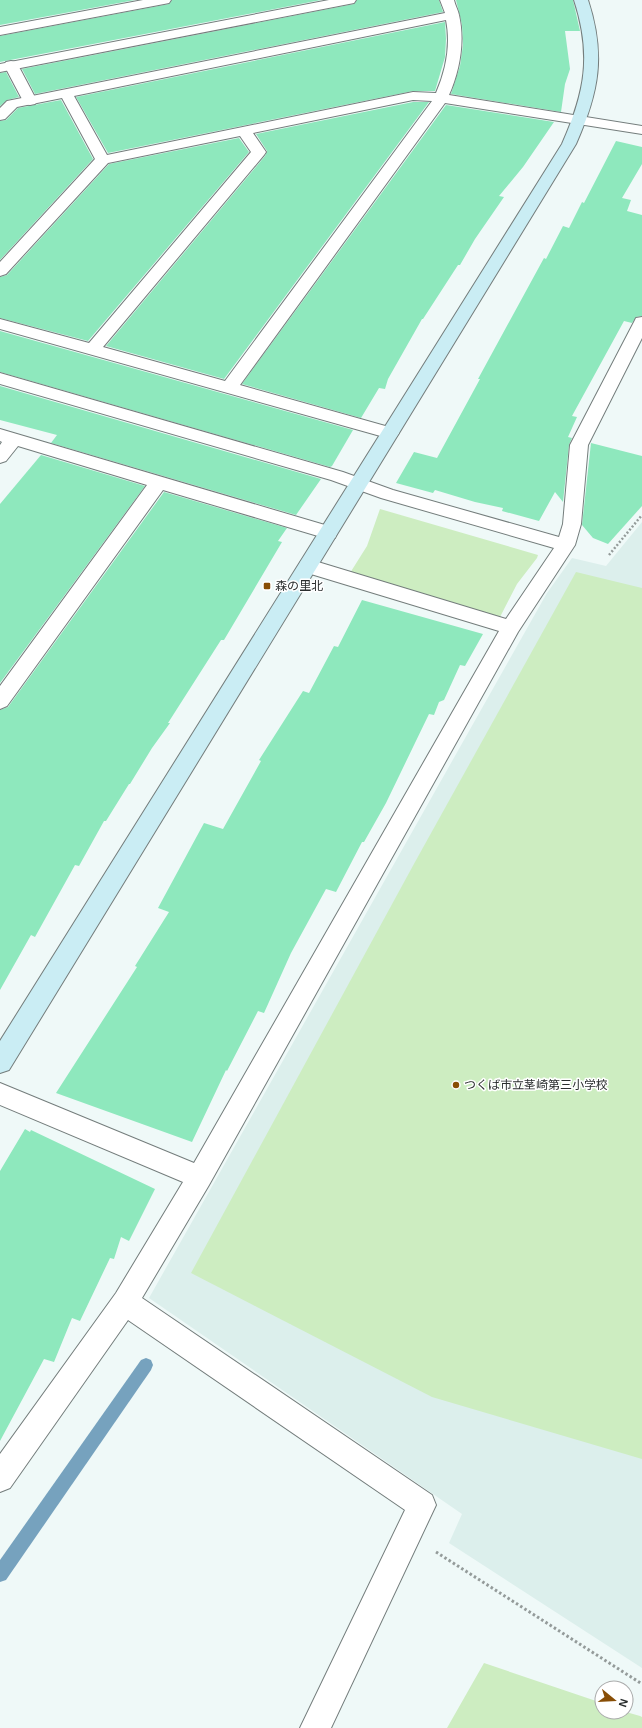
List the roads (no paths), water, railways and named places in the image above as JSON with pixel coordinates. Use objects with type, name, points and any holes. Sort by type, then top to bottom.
[{"type":"street","points":[[0,31],[137,2],[164,0]]},
{"type":"street","points":[[30,101],[6,66],[349,0]]},
{"type":"street","points":[[228,388],[441,98],[453,66],[456,38],[453,16],[447,0]]},
{"type":"street","points":[[0,1062],[569,144],[580,120],[588,94],[593,66],[592,43],[586,12],[581,0]]},
{"type":"street","points":[[137,2],[160,37]]},
{"type":"street","points":[[0,116],[12,104],[453,16]]},
{"type":"street","points":[[66,93],[103,160]]},
{"type":"street","points":[[0,271],[103,160],[413,96],[441,98],[642,130]]},
{"type":"street","points":[[92,350],[259,152],[244,132]]},
{"type":"street","points":[[0,1478],[125,1302],[200,1177],[511,627],[566,545],[572,524],[579,445],[642,322]]},
{"type":"street","points":[[0,324],[390,433]]},
{"type":"street","points":[[0,378],[360,482],[387,494],[566,545]]},
{"type":"street","points":[[0,456],[7,437],[328,533]]},
{"type":"street","points":[[0,701],[159,482]]},
{"type":"street","points":[[308,566],[511,627]]},
{"type":"street","points":[[0,1094],[200,1177]]},
{"type":"street","points":[[125,1302],[422,1505],[315,1728]]},
{"type":"waterway","points":[[0,1574],[146,1365]]},
{"type":"place","name":"森の里北","points":[[267,586]]},
{"type":"place","name":"つくば市立茎崎第三小学校","points":[[456,1085]]}]
